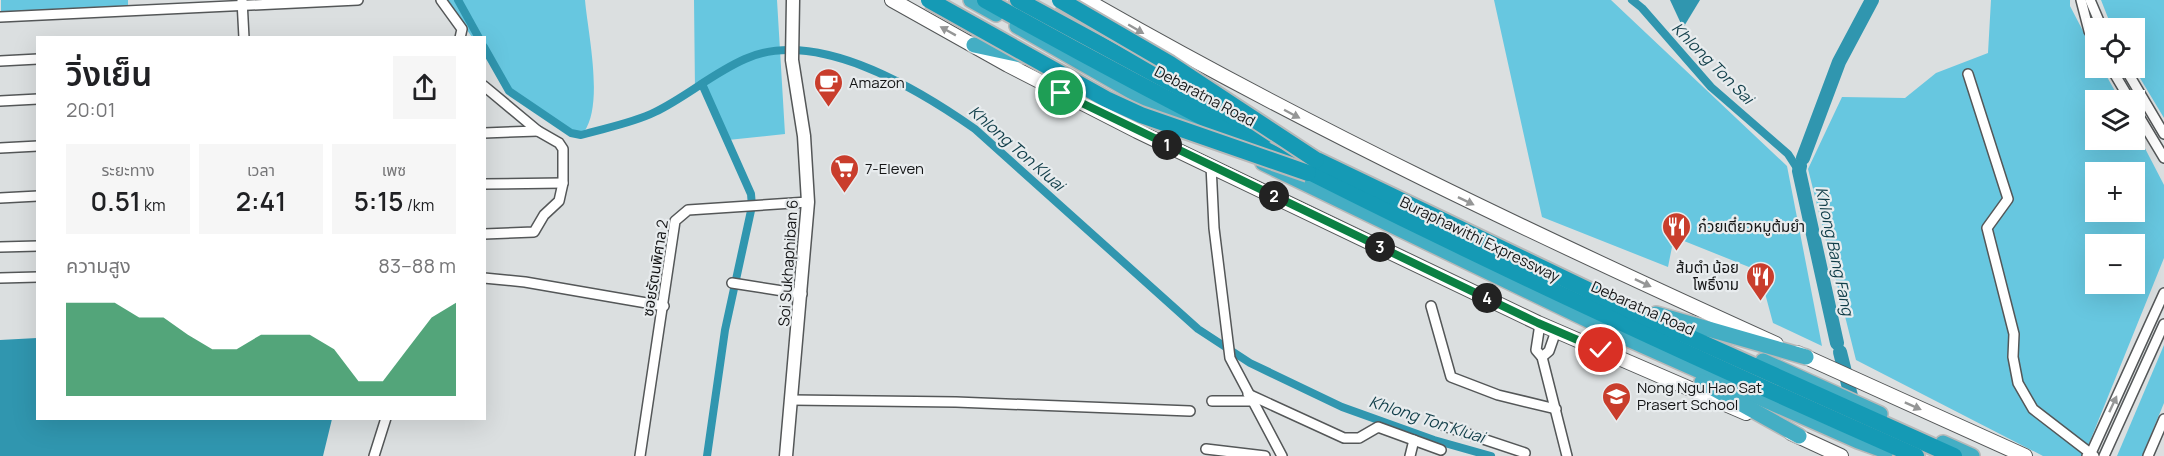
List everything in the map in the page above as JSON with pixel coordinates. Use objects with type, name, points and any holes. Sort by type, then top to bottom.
[{"type":"highway","points":[[929,0],[1124,107],[1164,124],[1312,167]]},
{"type":"highway","name":"Debaratna Road","points":[[971,0],[1093,71],[1336,200],[1621,336],[1897,456]]},
{"type":"highway","name":"Buraphawithi Expressway","points":[[985,0],[1626,325],[1916,456]]},
{"type":"highway","name":"Buraphawithi Expressway","points":[[1018,0],[1312,167],[1954,456]]},
{"type":"highway","name":"Debaratna Road","points":[[1032,0],[1195,92],[1309,151],[1656,314],[1972,456]]},
{"type":"highway","points":[[1060,0],[1170,64],[1312,167]]},
{"type":"highway","points":[[974,45],[1093,71]]},
{"type":"highway","points":[[1656,314],[1814,360]]},
{"type":"highway","points":[[1621,336],[1799,436]]},
{"type":"main road","points":[[892,0],[1130,128],[1540,324],[1838,455]]},
{"type":"main road","name":"Debaratna Road","points":[[1086,0],[1240,87],[1396,167],[2025,456]]},
{"type":"street","points":[[0,17],[242,3],[358,0]]},
{"type":"street","points":[[441,0],[462,29],[460,36]]},
{"type":"street","name":"Soi Sukhaphiban 6","points":[[786,456],[802,294],[808,202],[804,135],[792,60],[793,0]]},
{"type":"street","points":[[2081,0],[2086,18]]},
{"type":"street","points":[[2090,0],[2098,18]]},
{"type":"street","points":[[242,3],[244,36]]},
{"type":"street","points":[[0,61],[36,59]]},
{"type":"street","points":[[1968,74],[2008,199],[1987,228],[2014,334],[2013,357],[2018,383],[2033,409],[2090,455],[2164,293]]},
{"type":"street","points":[[2131,78],[2164,134]]},
{"type":"street","points":[[486,88],[538,131],[562,146],[564,153],[559,201],[544,215],[534,232],[486,234]]},
{"type":"street","points":[[0,101],[36,99]]},
{"type":"street","points":[[2145,126],[2164,158]]},
{"type":"street","points":[[486,133],[538,131]]},
{"type":"street","points":[[0,148],[36,146]]},
{"type":"street","points":[[1211,165],[1214,228],[1227,346],[1230,358],[1282,456]]},
{"type":"street","points":[[486,184],[562,183]]},
{"type":"street","points":[[0,198],[36,196]]},
{"type":"street","name":"ซอยรัตนพิศาล 2","points":[[640,456],[675,220],[680,213],[688,210],[742,207],[758,203],[808,202]]},
{"type":"street","points":[[0,247],[36,246]]},
{"type":"street","points":[[0,278],[36,277]]},
{"type":"street","points":[[486,278],[525,282],[664,306]]},
{"type":"street","points":[[732,283],[802,294]]},
{"type":"street","points":[[1431,306],[1451,377],[1498,395],[1556,409]]},
{"type":"street","points":[[1540,324],[1536,350],[1542,357],[1566,456]]},
{"type":"street","points":[[2104,456],[2164,324]]},
{"type":"street","points":[[1542,357],[1549,351],[1556,330]]},
{"type":"street","points":[[1212,401],[1250,397],[1344,438],[1353,440],[1378,427],[1441,450]]},
{"type":"street","points":[[791,400],[957,402],[1190,411]]},
{"type":"street","points":[[2148,456],[2164,419]]},
{"type":"street","points":[[374,456],[385,420]]},
{"type":"street","points":[[1444,426],[1525,453]]},
{"type":"street","points":[[1410,456],[1414,440]]},
{"type":"street","points":[[1206,449],[1265,456]]},
{"type":"shaded area","points":[[1,0],[128,0],[128,7],[1,12]]},
{"type":"shaded area","points":[[445,0],[585,0],[594,87],[590,120],[584,132],[567,132],[510,91],[486,56],[486,36],[471,36]]},
{"type":"shaded area","points":[[694,0],[777,0],[785,134],[728,140],[704,90],[695,90]]},
{"type":"shaded area","points":[[1494,0],[1611,0],[1787,166],[1822,346],[1773,323],[1759,271],[1674,237],[1668,267],[1542,217]]},
{"type":"shaded area","points":[[1670,0],[1700,0],[1683,28]]},
{"type":"shaded area","points":[[1991,0],[2070,0],[2070,6],[2085,35],[2085,78],[2108,78],[2114,90],[2085,90],[2085,150],[2145,148],[2164,185],[2164,258],[2084,456],[2043,456],[1856,360],[1808,169],[1842,97],[1905,98],[1936,73],[1988,53]]},
{"type":"shaded area","points":[[2101,0],[2164,0],[2164,118],[2140,78],[2145,78],[2145,18],[2108,18]]},
{"type":"shaded area","points":[[36,338],[36,420],[332,420],[323,456],[0,456],[0,340]]},
{"type":"shaded area","points":[[2164,345],[2164,403],[2142,456],[2117,456]]},
{"type":"waterway","name":"Khlong Ton Kluai","points":[[458,0],[478,36]]},
{"type":"waterway","name":"Khlong Ton Sai","points":[[1632,0],[1642,8],[1711,87],[1788,154],[1799,171]]},
{"type":"waterway","points":[[1803,158],[1839,62],[1872,0]]},
{"type":"waterway","name":"Khlong Ton Kluai","points":[[486,51],[509,91],[571,133],[581,135],[646,116],[733,65],[773,51],[803,51],[834,57],[865,67],[925,97],[975,129],[1198,329],[1250,363],[1342,407],[1434,440],[1491,456]]},
{"type":"waterway","points":[[702,84],[751,194],[752,206],[725,330],[707,456]]},
{"type":"waterway","name":"Khlong Bang Fang","points":[[1800,166],[1799,171],[1837,343]]},
{"type":"waterway","name":"Khlong Bang Fang","points":[[1840,352],[1854,408]]},
{"type":"place","name":"Amazon","points":[[828,108]]},
{"type":"place","name":"7-Eleven","points":[[844,194]]},
{"type":"place","name":"ก๋วยเตี๋ยวหมูต้มยำ","points":[[1677,252]]},
{"type":"place","name":"ส้มตำ น้อย โพธิ์งาม","points":[[1760,302]]},
{"type":"place","name":"Nong Ngu Hao Sat Prasert School","points":[[1616,422]]},
{"type":"route","points":[[1061,93],[1538,323],[1601,350]]}]
